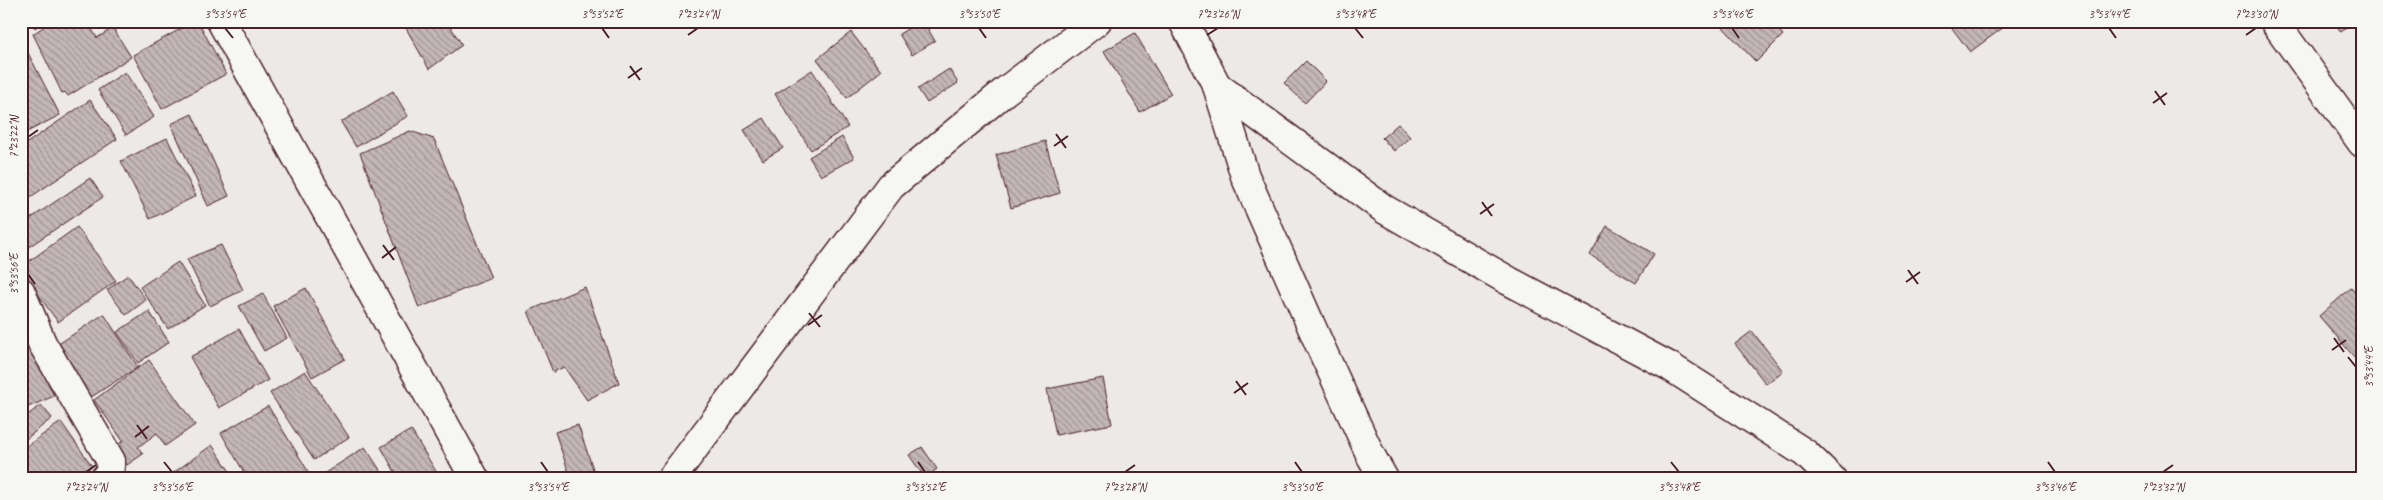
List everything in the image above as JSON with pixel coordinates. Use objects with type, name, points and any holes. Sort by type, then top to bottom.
[{"type":"street","points":[[221,21],[474,479]]},
{"type":"street","points":[[671,479],[891,186],[1004,92],[1097,21]]},
{"type":"street","points":[[1183,21],[1217,86],[1245,176],[1272,238],[1346,402],[1384,479]]},
{"type":"street","points":[[2274,21],[2362,143]]},
{"type":"street","points":[[1217,86],[1384,209],[1509,281],[1670,366],[1805,453],[1832,479]]},
{"type":"street","points":[[21,292],[42,343],[111,461],[110,473],[104,479]]},
{"type":"building","points":[[30,21],[44,21],[35,28]]},
{"type":"building","points":[[52,21],[87,21],[97,38],[113,28],[131,57],[68,96],[65,92],[62,93],[33,34]]},
{"type":"building","points":[[198,21],[226,74],[162,109],[133,55]]},
{"type":"building","points":[[402,21],[447,21],[462,45],[429,69]]},
{"type":"building","points":[[923,21],[935,41],[912,55],[899,34]]},
{"type":"building","points":[[1717,21],[1770,21],[1783,35],[1756,62]]},
{"type":"building","points":[[1961,21],[2012,21],[1970,52],[1952,28]]},
{"type":"building","points":[[2334,21],[2355,21],[2341,32]]},
{"type":"building","points":[[851,32],[881,71],[847,98],[817,59]]},
{"type":"building","points":[[1135,33],[1171,94],[1140,112],[1104,51]]},
{"type":"building","points":[[28,53],[60,115],[21,135],[21,56]]},
{"type":"building","points":[[1306,61],[1326,81],[1305,103],[1284,83]]},
{"type":"building","points":[[949,69],[958,83],[927,103],[918,89]]},
{"type":"building","points":[[812,70],[848,127],[811,150],[775,94]]},
{"type":"building","points":[[125,72],[154,117],[126,135],[98,90]]},
{"type":"building","points":[[393,91],[408,116],[356,147],[341,122]]},
{"type":"building","points":[[90,100],[117,139],[23,202],[21,147]]},
{"type":"building","points":[[192,114],[229,196],[208,206],[171,124]]},
{"type":"building","points":[[764,118],[783,148],[763,160],[744,130]]},
{"type":"building","points":[[1398,124],[1410,137],[1394,151],[1382,138]]},
{"type":"building","points":[[410,131],[434,139],[491,278],[419,308],[360,153]]},
{"type":"building","points":[[842,137],[854,158],[821,176],[809,157]]},
{"type":"building","points":[[167,138],[196,196],[150,219],[121,161]]},
{"type":"building","points":[[1045,141],[1060,193],[1011,208],[996,155]]},
{"type":"building","points":[[90,178],[103,197],[21,252],[21,225]]},
{"type":"building","points":[[1607,226],[1654,254],[1636,283],[1590,255]]},
{"type":"building","points":[[77,227],[116,281],[58,322],[21,271],[21,267]]},
{"type":"building","points":[[221,245],[243,290],[210,306],[187,259]]},
{"type":"building","points":[[178,262],[205,305],[168,329],[140,287]]},
{"type":"building","points":[[128,275],[146,300],[126,315],[107,290]]},
{"type":"building","points":[[585,287],[619,383],[587,400],[564,367],[553,372],[528,311]]},
{"type":"building","points":[[306,288],[345,359],[312,377],[273,306]]},
{"type":"building","points":[[2351,288],[2362,300],[2362,366],[2319,316]]},
{"type":"building","points":[[263,294],[287,338],[264,351],[239,306]]},
{"type":"building","points":[[149,311],[169,342],[138,363],[117,332]]},
{"type":"building","points":[[104,314],[138,367],[85,401],[51,349]]},
{"type":"building","points":[[239,329],[268,380],[219,408],[190,357]]},
{"type":"building","points":[[1752,331],[1783,371],[1766,384],[1735,344]]},
{"type":"building","points":[[27,333],[54,396],[21,410],[21,336]]},
{"type":"building","points":[[149,360],[195,425],[165,446],[157,433],[138,447],[143,454],[127,465],[114,447],[123,441],[94,400]]},
{"type":"building","points":[[305,371],[349,437],[314,460],[270,393]]},
{"type":"building","points":[[1103,378],[1112,424],[1056,435],[1047,389]]},
{"type":"building","points":[[41,405],[52,418],[21,443],[21,420]]},
{"type":"building","points":[[268,406],[308,471],[296,479],[248,479],[221,433]]},
{"type":"building","points":[[61,422],[92,466],[74,479],[21,479],[21,450]]},
{"type":"building","points":[[578,425],[594,472],[571,479],[555,432]]},
{"type":"building","points":[[411,430],[439,479],[399,479],[381,447]]},
{"type":"building","points":[[212,445],[235,479],[171,479],[169,476]]},
{"type":"building","points":[[365,447],[386,479],[316,479],[334,467]]},
{"type":"building","points":[[922,447],[937,469],[925,478],[909,455]]}]
